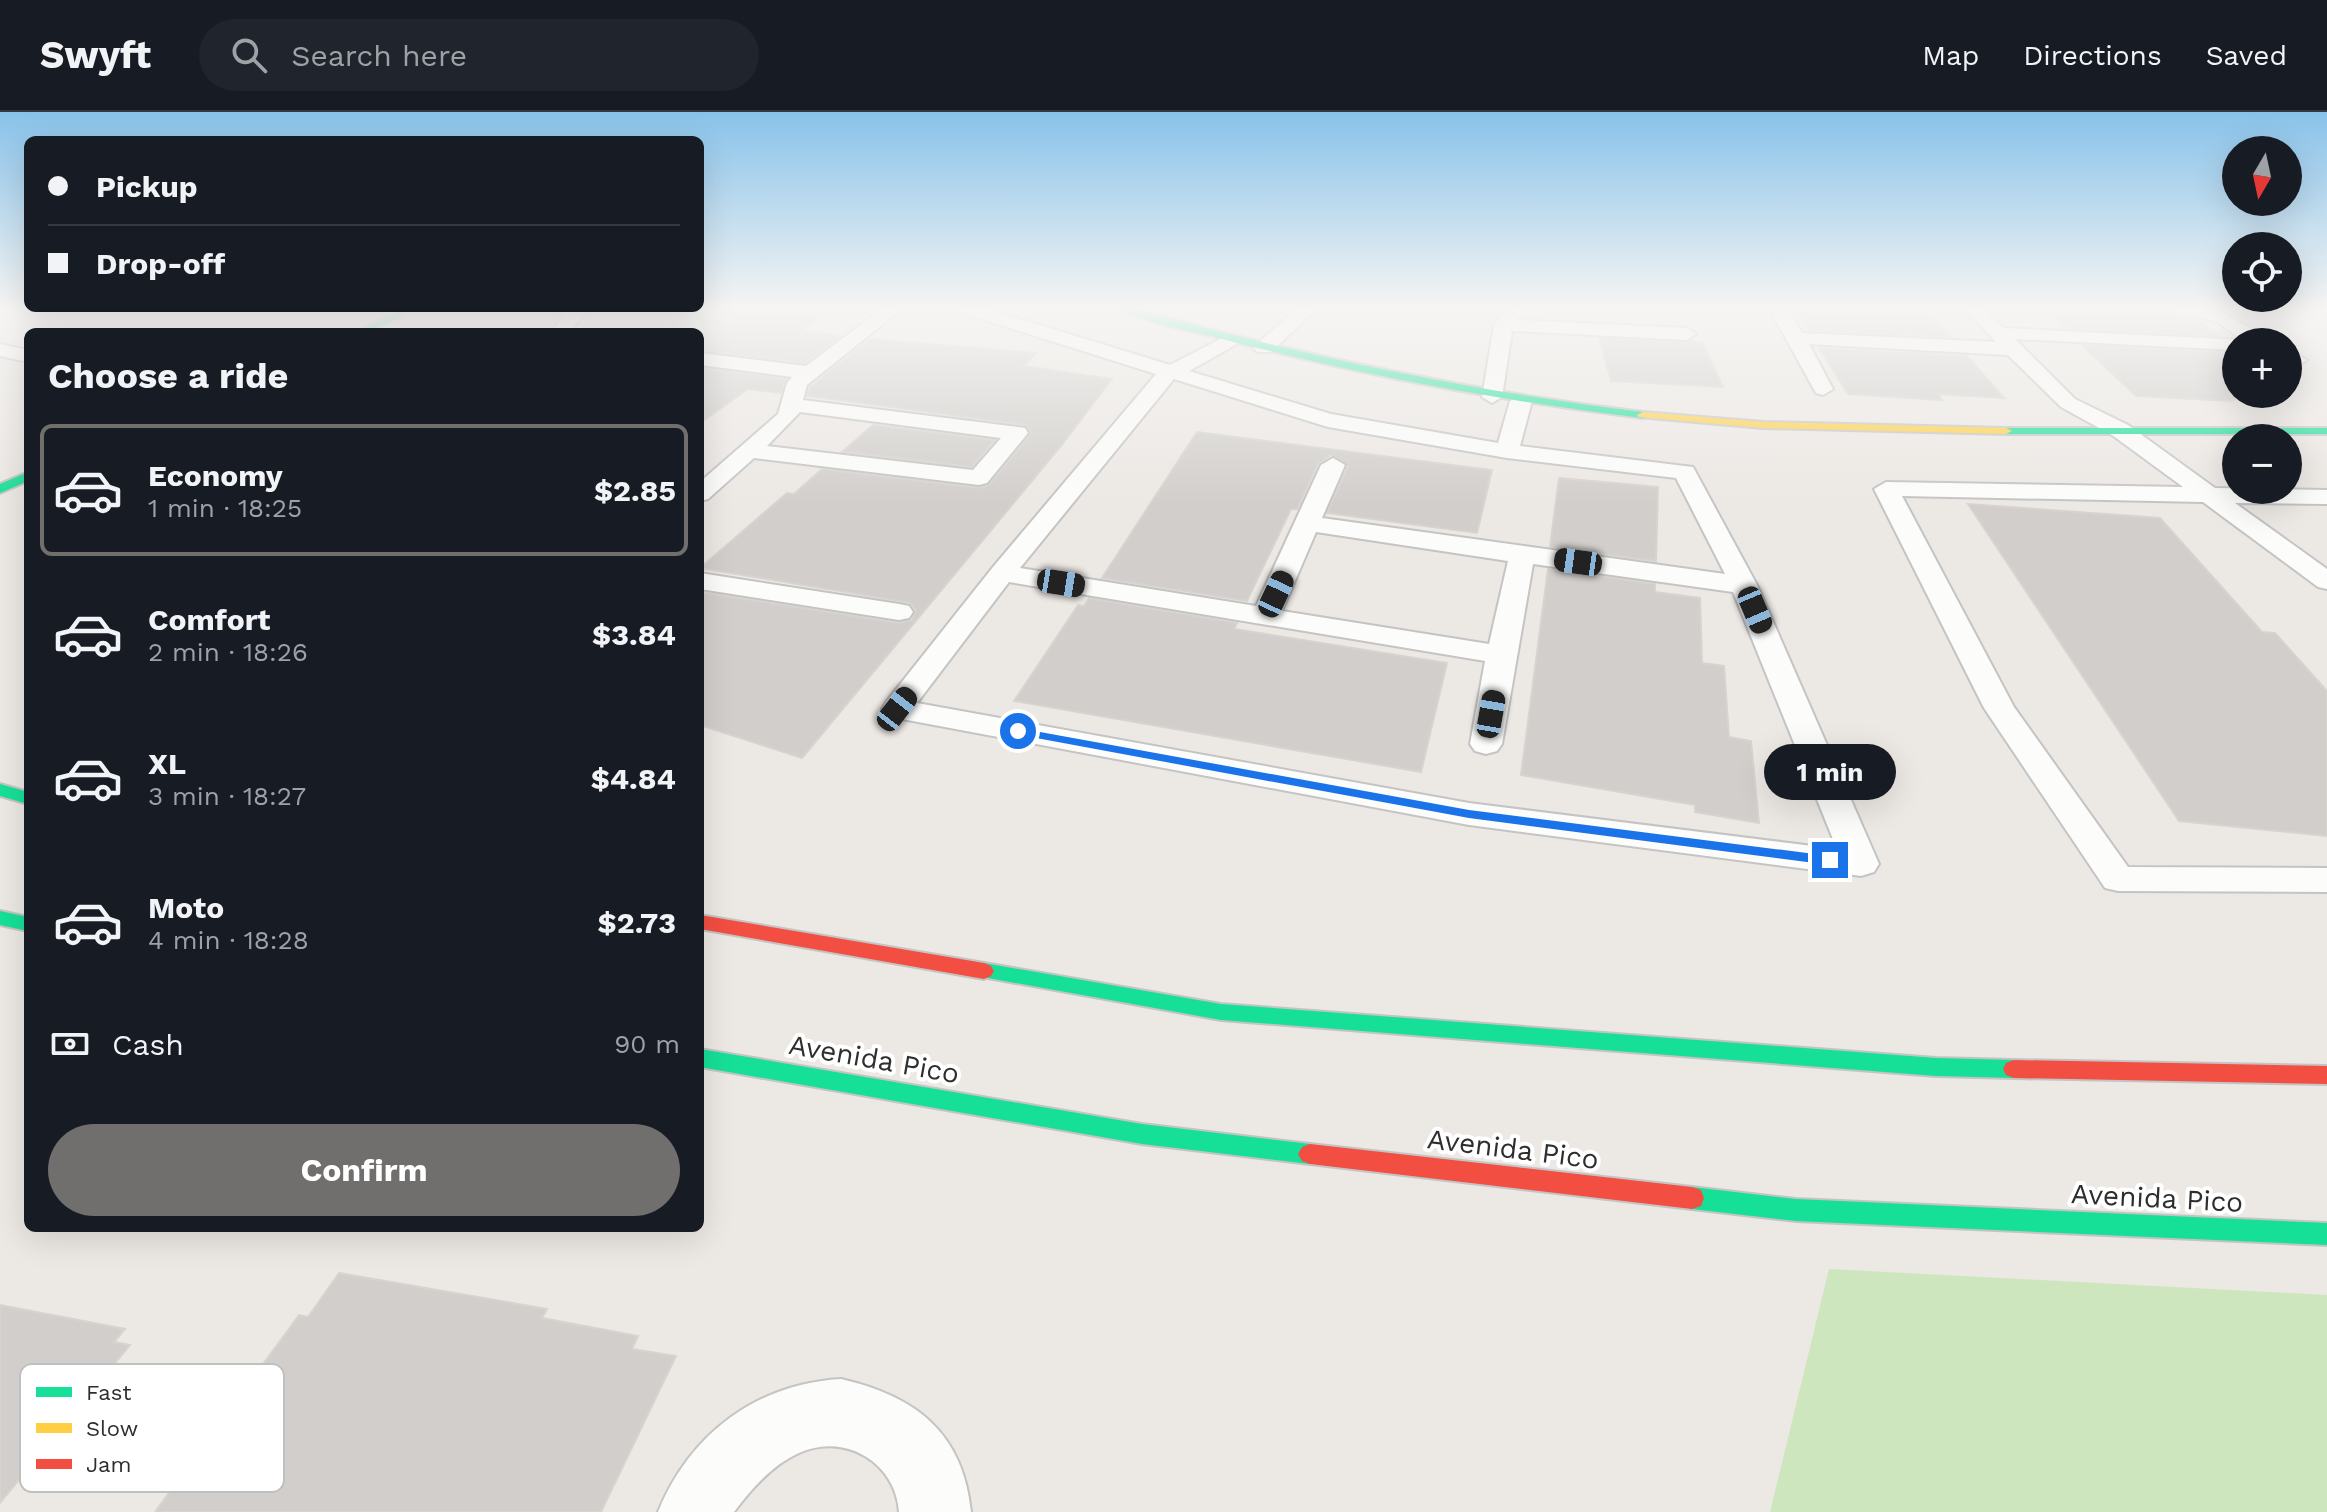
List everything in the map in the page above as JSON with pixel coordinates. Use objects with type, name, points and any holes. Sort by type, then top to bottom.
[{"type":"main road","points":[[1385,373],[1507,399],[1763,425],[1872,430],[2327,431]]},
{"type":"main road","points":[[0,489],[24,478]]},
{"type":"main road","points":[[0,790],[24,797]]},
{"type":"main road","points":[[0,918],[24,923]]},
{"type":"main road","points":[[704,923],[1221,1012],[1936,1067],[2327,1075]]},
{"type":"main road","name":"Avenida Pico","points":[[704,1059],[1142,1134],[1796,1210],[2327,1234]]},
{"type":"street","points":[[694,1512],[706,1487],[742,1446],[787,1421],[835,1412],[879,1421],[913,1449],[934,1489],[935,1512]]},
{"type":"lane","points":[[704,490],[788,416],[797,383],[810,373]]},
{"type":"lane","points":[[1170,373],[1002,573],[897,709],[1469,814],[1861,864],[1744,585],[1685,472],[1507,451],[1328,420],[1171,373]]},
{"type":"lane","points":[[1506,373],[1507,451]]},
{"type":"lane","points":[[1815,373],[1823,389]]},
{"type":"lane","points":[[2039,373],[2068,403],[2120,430],[2327,581]]},
{"type":"lane","points":[[749,451],[979,478],[1017,433],[791,405]]},
{"type":"lane","points":[[1265,617],[1333,465]]},
{"type":"lane","points":[[2327,497],[1886,489],[1999,708],[2118,879],[2327,880]]},
{"type":"lane","points":[[1308,523],[1744,585]]},
{"type":"lane","points":[[2280,545],[2327,547]]},
{"type":"lane","points":[[1486,744],[1522,555]]},
{"type":"lane","points":[[1002,573],[1501,655]]},
{"type":"lane","points":[[704,582],[899,612]]},
{"type":"green space","points":[[1829,1269],[2327,1295],[2327,1512],[1770,1512]]},
{"type":"building","points":[[704,373],[742,373],[786,379],[781,393],[748,389],[704,420]]},
{"type":"building","points":[[827,373],[1074,373],[1112,379],[1061,446],[802,758],[704,726],[704,593],[899,623],[912,620],[916,610],[910,603],[704,569],[704,565],[787,493],[794,494],[822,469],[980,488],[989,485],[1031,433],[1025,425],[807,396],[810,387]]},
{"type":"building","points":[[1609,373],[1717,373],[1723,387],[1611,381]]},
{"type":"building","points":[[1835,373],[1982,373],[2004,398],[1938,394],[1942,400],[1848,394]]},
{"type":"building","points":[[2112,373],[2222,373],[2222,401],[2136,396]]},
{"type":"building","points":[[873,425],[995,440],[972,467],[842,452]]},
{"type":"building","points":[[1197,432],[1492,470],[1477,533],[1327,513],[1348,466],[1331,455],[1318,464],[1297,509],[1291,509],[1247,601],[1102,578]]},
{"type":"building","points":[[1559,478],[1658,487],[1656,561],[1550,547]]},
{"type":"building","points":[[1968,504],[2160,518],[2262,632],[2275,633],[2327,691],[2327,836],[2179,821]]},
{"type":"building","points":[[1548,569],[1655,584],[1655,592],[1700,598],[1702,663],[1724,666],[1729,737],[1751,741],[1759,823],[1695,812],[1695,805],[1521,775]]},
{"type":"building","points":[[1089,598],[1237,623],[1234,629],[1447,663],[1421,772],[1014,701],[1078,605],[1084,606]]},
{"type":"building","points":[[339,1273],[547,1309],[542,1318],[638,1336],[632,1349],[676,1356],[601,1512],[155,1512],[170,1492],[284,1492],[284,1364],[263,1364],[299,1315],[308,1317]]},
{"type":"building","points":[[0,1305],[125,1329],[114,1342],[130,1345],[114,1364],[20,1364],[20,1479],[0,1503]]},
{"type":"traffic: fast","points":[[1382,373],[1511,397],[1643,415]]},
{"type":"traffic: fast","points":[[2006,431],[2327,431]]},
{"type":"traffic: fast","points":[[0,489],[24,478]]},
{"type":"traffic: fast","points":[[0,790],[24,797]]},
{"type":"traffic: fast","points":[[0,918],[24,923]]},
{"type":"traffic: fast","points":[[984,971],[1221,1012],[1936,1067],[2014,1069]]},
{"type":"traffic: fast","points":[[704,1059],[1142,1134],[1310,1154]]},
{"type":"traffic: fast","points":[[1692,1198],[1796,1210],[2327,1234]]},
{"type":"traffic: slow","points":[[1643,415],[1763,425],[2006,431]]},
{"type":"traffic: jam","points":[[704,923],[984,971]]},
{"type":"traffic: jam","points":[[2014,1069],[2327,1075]]},
{"type":"traffic: jam","points":[[1310,1154],[1692,1198]]},
{"type":"route","points":[[1018,731],[1469,814],[1830,860]]}]
